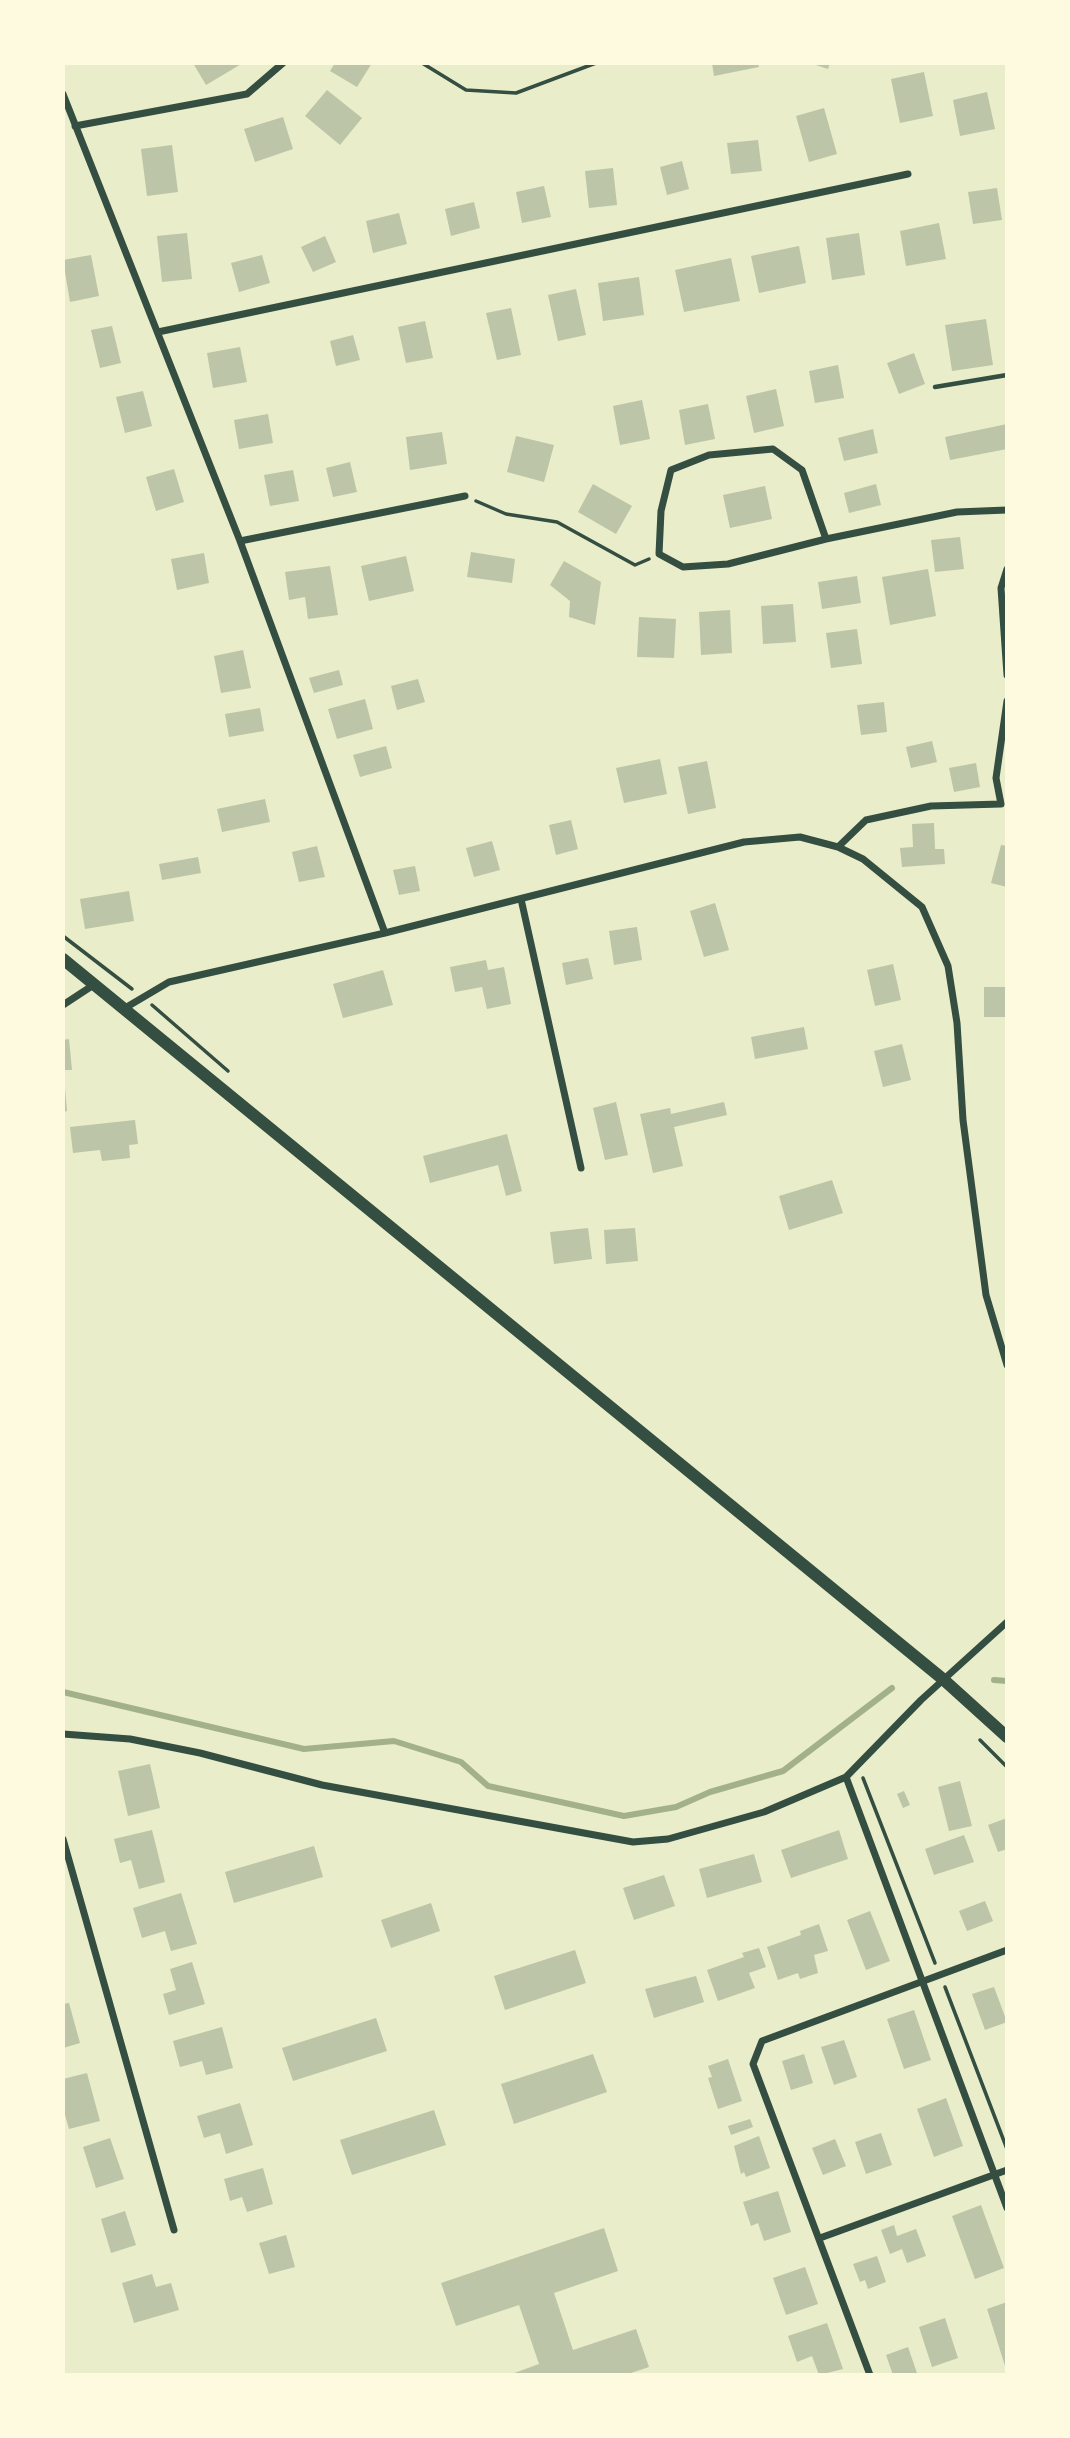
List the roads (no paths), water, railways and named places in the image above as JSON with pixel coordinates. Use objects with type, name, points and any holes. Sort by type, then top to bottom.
[{"type":"main road","points":[[63,960],[944,1680],[1007,1737]]},
{"type":"street","points":[[75,126],[247,94],[283,63]]},
{"type":"street","points":[[63,94],[240,541],[385,933]]},
{"type":"street","points":[[158,332],[908,174]]},
{"type":"street","points":[[826,539],[802,470],[773,449],[709,455],[671,470],[661,511],[659,554],[683,567],[728,564],[826,539],[957,512],[1007,510]]},
{"type":"street","points":[[240,541],[465,496]]},
{"type":"street","points":[[1007,569],[1001,588],[1007,675]]},
{"type":"street","points":[[838,847],[866,820],[931,806],[1001,804],[996,778],[1007,701]]},
{"type":"street","points":[[125,1008],[169,982],[385,933],[744,842],[800,837],[838,847],[863,859],[922,907],[948,965],[957,1023],[963,1120],[986,1295],[1007,1365]]},
{"type":"street","points":[[521,899],[581,1168]]},
{"type":"street","points":[[63,1005],[95,984]]},
{"type":"street","points":[[63,1734],[130,1739],[200,1753],[321,1785],[633,1842],[668,1839],[764,1812],[846,1777],[1007,1622]]},
{"type":"street","points":[[846,1777],[1007,2208]]},
{"type":"street","points":[[63,1839],[66,1864],[174,2230]]},
{"type":"street","points":[[870,2375],[753,2064],[762,2041],[1007,1950]]},
{"type":"street","points":[[820,2238],[1007,2170]]},
{"type":"lane","points":[[936,387],[1007,375]]},
{"type":"waterway","points":[[994,1680],[1007,1681]]},
{"type":"waterway","points":[[63,1692],[304,1749],[394,1741],[461,1762],[488,1786],[624,1816],[676,1807],[710,1792],[783,1771],[892,1688]]}]
